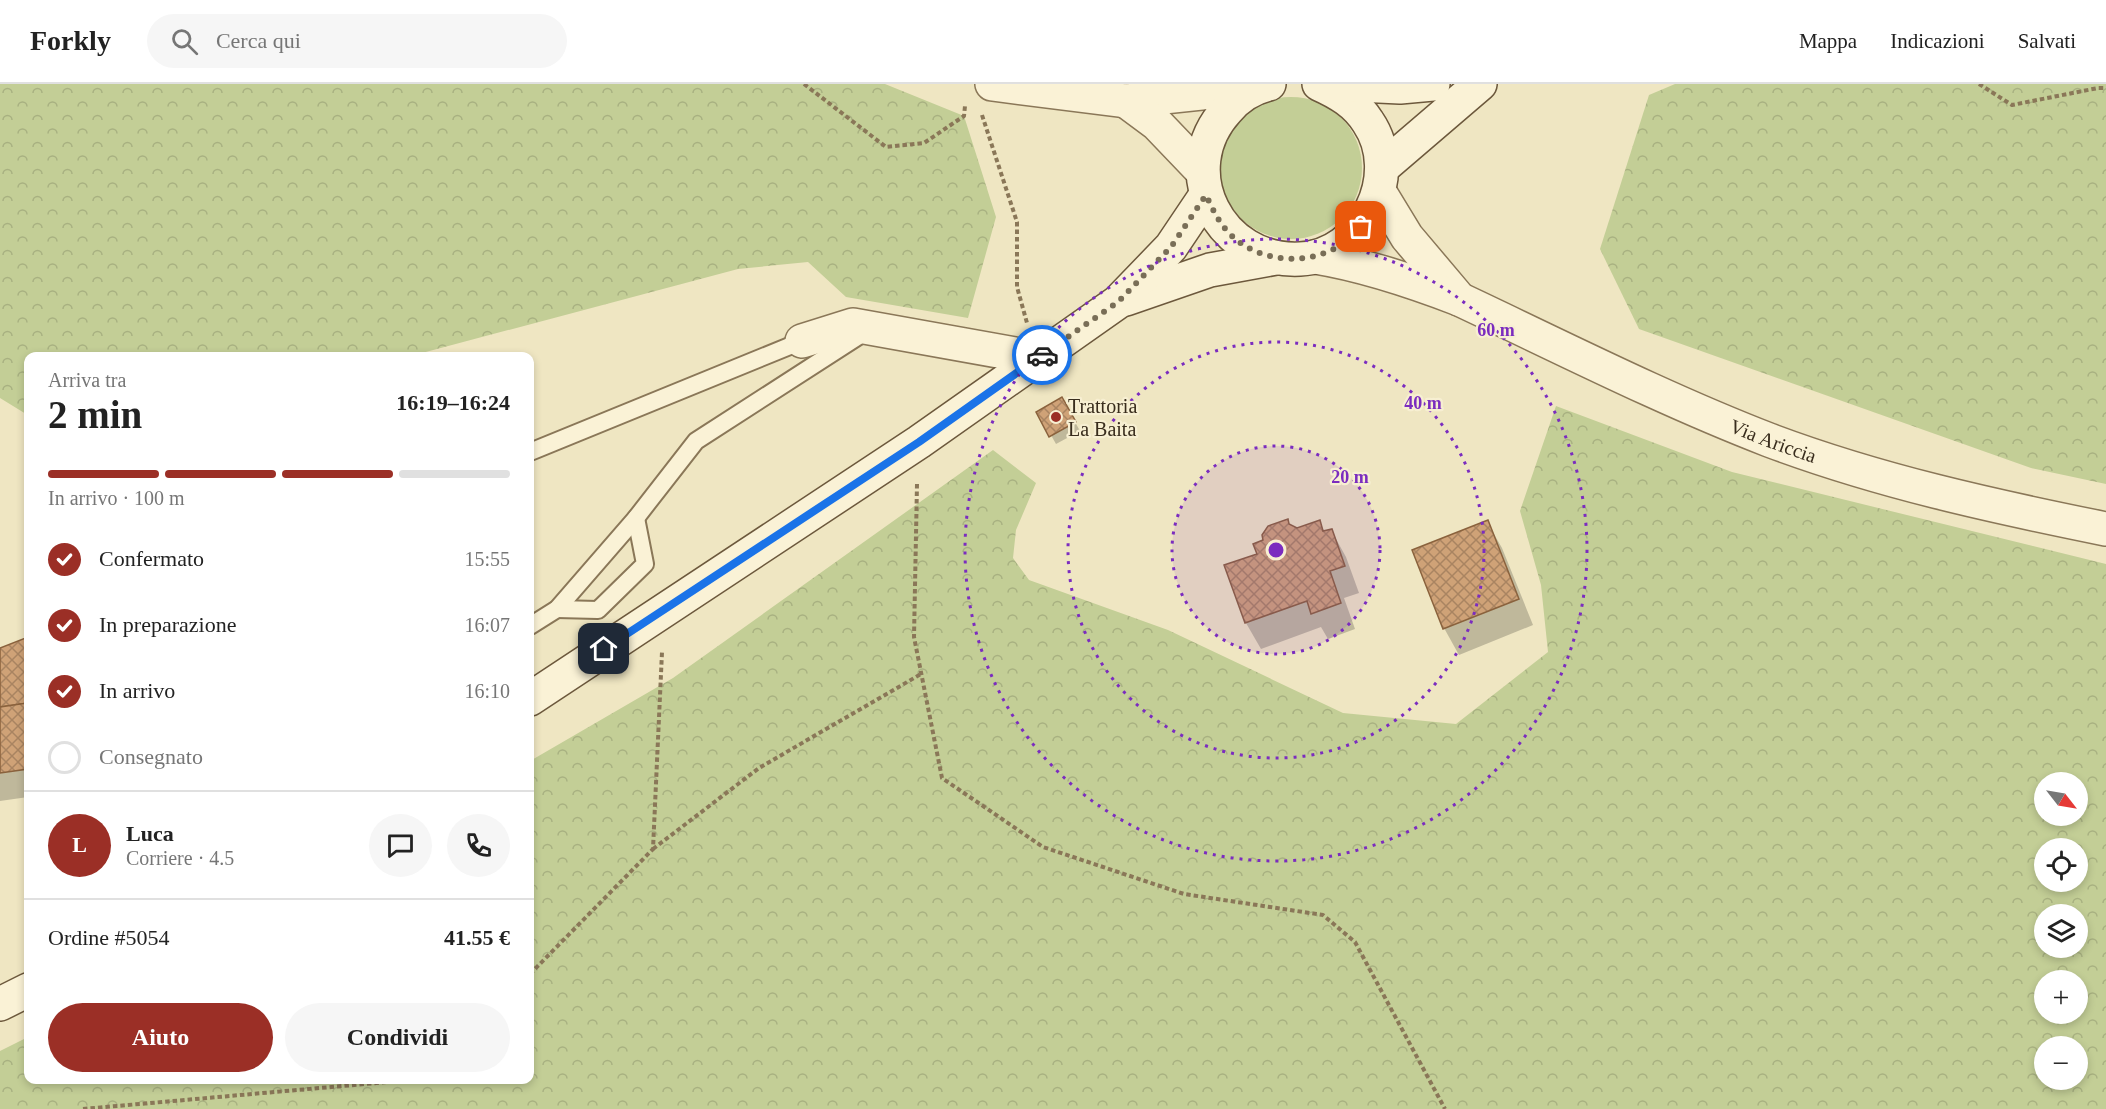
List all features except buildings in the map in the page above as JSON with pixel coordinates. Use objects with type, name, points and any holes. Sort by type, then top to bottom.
[{"type":"main road","points":[[1118,302],[1210,270],[1276,258],[1301,259],[1329,252],[1346,242],[1361,227],[1372,210],[1381,179],[1379,145],[1370,124],[1356,106],[1337,92],[1319,84]]},
{"type":"main road","points":[[1336,84],[1400,87],[1433,84]]},
{"type":"main road","points":[[1381,179],[1480,84]]},
{"type":"main road","points":[[987,98],[1126,101],[1263,85]]},
{"type":"main road","points":[[534,696],[919,442],[1118,302],[1171,247],[1204,183],[1206,144],[1217,120],[1235,100],[1263,85]]},
{"type":"main road","points":[[1126,101],[1157,124],[1204,183],[1216,218],[1232,237],[1253,250],[1276,258]]},
{"type":"main road","name":"Via Ariccia","points":[[1381,179],[1407,237],[1459,299]]},
{"type":"main road","name":"Via Ariccia","points":[[1315,256],[1379,271],[1459,299],[1689,407],[1769,440],[1857,469],[1941,493],[2106,529]]},
{"type":"main road","points":[[802,341],[853,325],[1037,358]]},
{"type":"main road","points":[[0,1004],[24,992]]},
{"type":"lane","points":[[534,623],[557,609],[636,518],[696,441],[873,327]]},
{"type":"lane","points":[[534,450],[802,341]]},
{"type":"lane","points":[[557,609],[598,610],[645,564],[636,518]]},
{"type":"path","points":[[804,84],[886,147],[924,143],[964,116],[966,105]]},
{"type":"path","points":[[1979,84],[2012,105],[2106,88]]},
{"type":"path","points":[[987,98],[992,140],[1017,222],[1017,287],[1037,358]]},
{"type":"path","points":[[919,442],[914,637],[942,778],[1043,847],[1184,894],[1323,915],[1355,942],[1444,1109]]},
{"type":"path","points":[[653,849],[664,609]]},
{"type":"path","points":[[534,970],[653,849],[759,768],[921,674]]},
{"type":"path","points":[[83,1109],[365,1084]]},
{"type":"green space","points":[[0,84],[885,84],[964,116],[996,217],[968,318],[846,297],[808,262],[738,269],[426,352],[24,352],[24,413],[0,398]]},
{"type":"green space","points":[[1675,84],[2106,84],[2106,484],[2031,468],[1639,329],[1600,249],[1649,95]]},
{"type":"green space","points":[[1291,97],[1318,102],[1341,118],[1357,141],[1362,168],[1357,195],[1341,218],[1318,234],[1291,239],[1264,234],[1241,218],[1225,195],[1220,168],[1225,141],[1241,118],[1264,102]]},
{"type":"green space","points":[[1556,406],[1732,472],[2106,564],[2106,1109],[0,1109],[0,1051],[24,1039],[24,1084],[534,1084],[534,759],[673,678],[993,450],[1036,483],[1016,530],[1013,558],[1029,580],[1168,630],[1343,713],[1456,724],[1548,652],[1541,585],[1520,511]]},
{"type":"way so far","points":[[1042,355],[1118,302],[1171,247],[1206,195],[1216,218],[1232,237],[1253,250],[1276,258],[1301,259],[1329,252],[1346,242],[1361,227]]},
{"type":"place","name":"Trattoria La Baita","points":[[1056,417]]},
{"type":"route","points":[[604,649],[919,442],[1042,355]]}]
